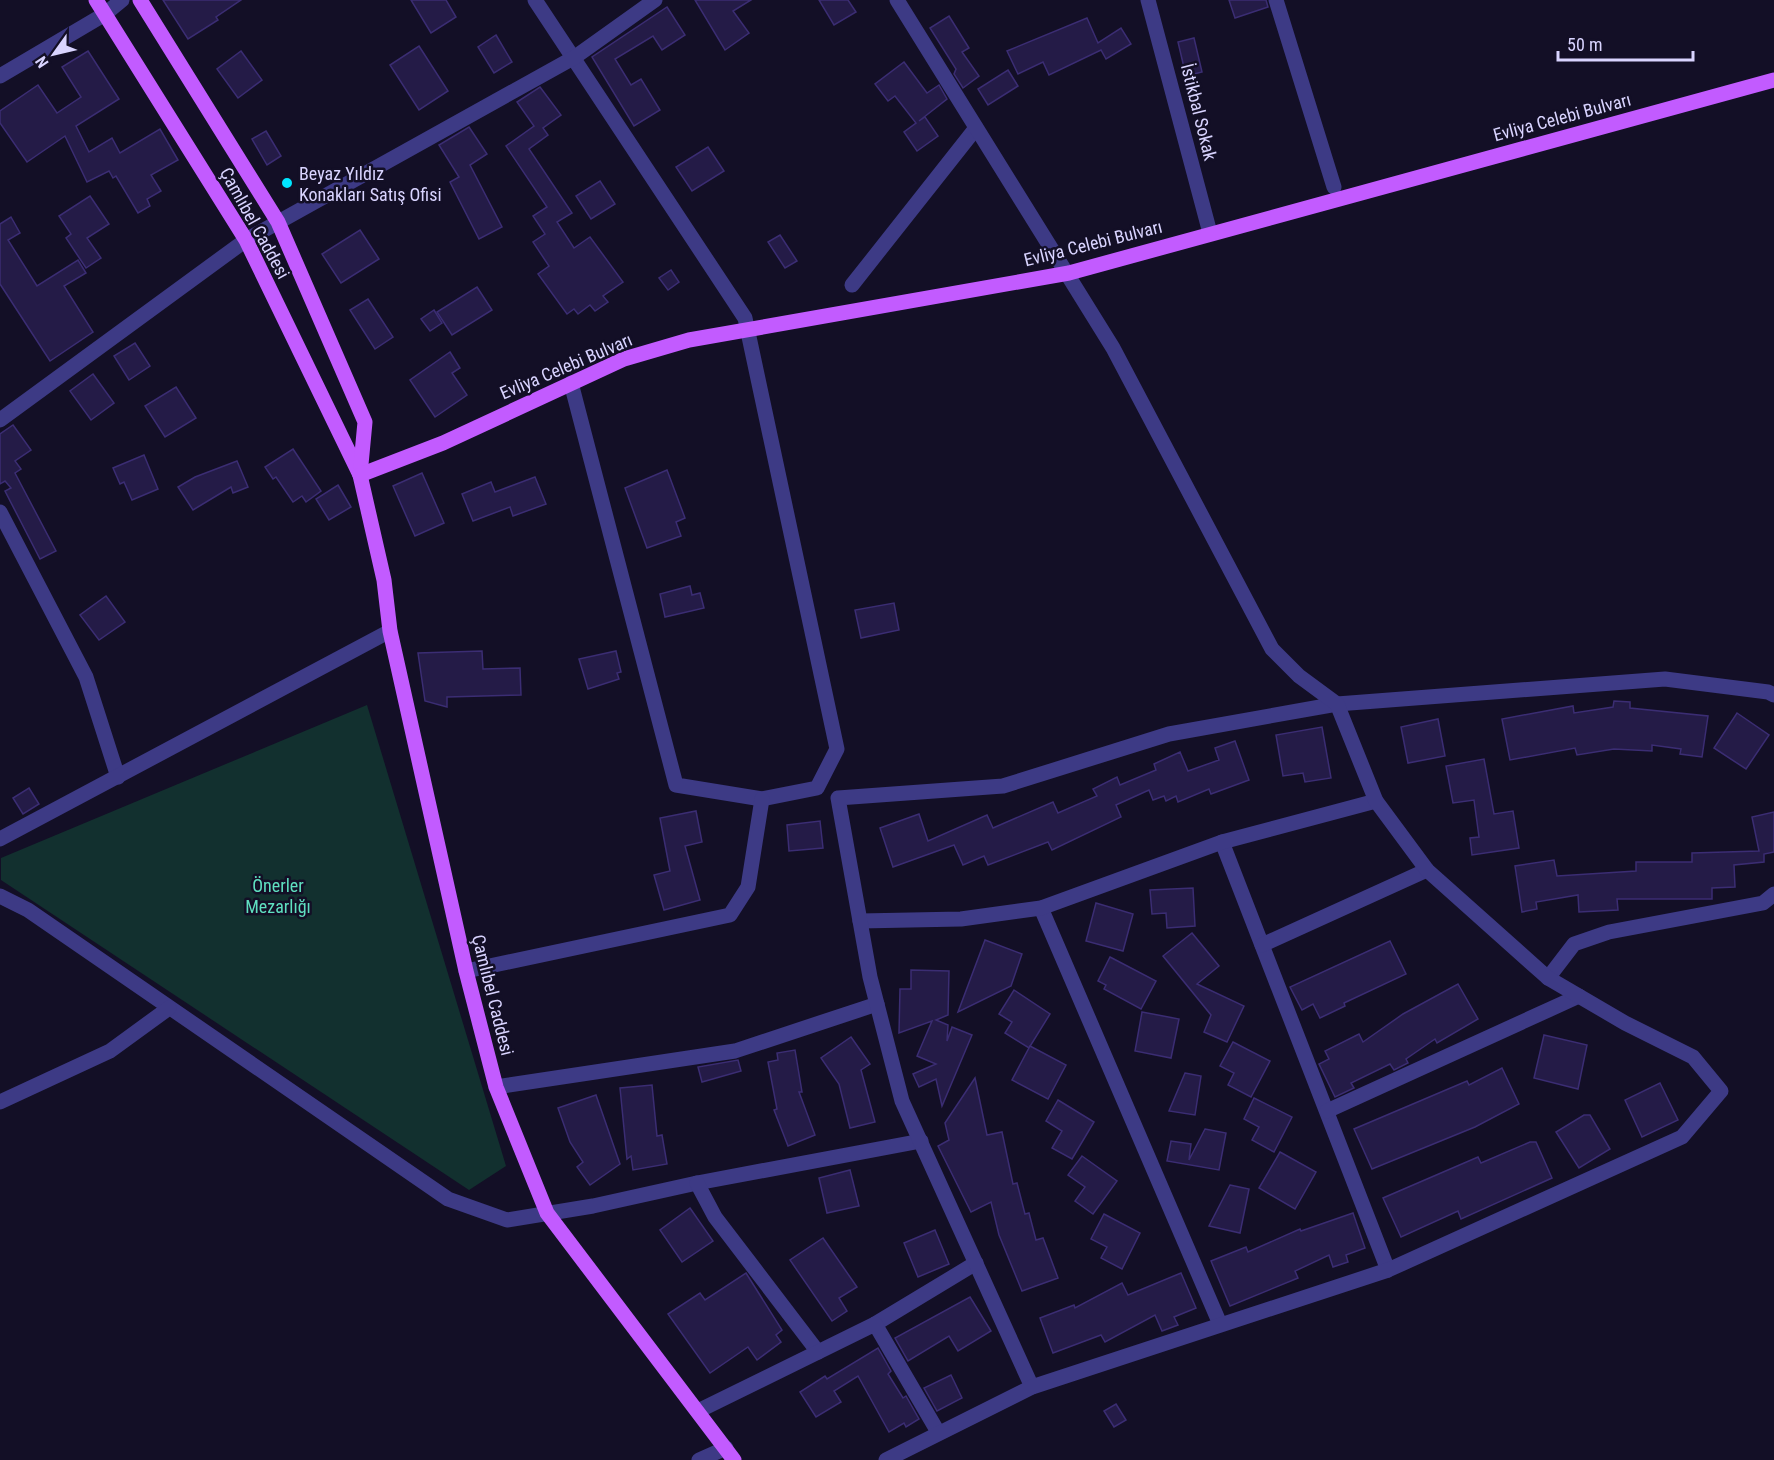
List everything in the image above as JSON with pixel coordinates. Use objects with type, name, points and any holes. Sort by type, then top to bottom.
[{"type":"main road","name":"Çamlıbel Caddesi","points":[[96,0],[246,240],[360,475],[384,580],[390,631],[466,972],[496,1088],[547,1213],[730,1454]]},
{"type":"main road","name":"Çamlıbel Caddesi","points":[[140,0],[278,222],[365,422],[360,475]]},
{"type":"main road","name":"Evliya Celebi Bulvarı","points":[[360,475],[443,443],[624,359],[689,340],[1069,273],[1774,80]]},
{"type":"street","points":[[0,76],[105,14],[122,0]]},
{"type":"street","points":[[535,0],[575,57],[745,318],[837,749],[817,788],[762,799],[676,785],[571,382]]},
{"type":"street","points":[[0,420],[246,240],[575,57],[655,0]]},
{"type":"street","points":[[886,1460],[1032,1387],[1388,1270],[1682,1137],[1721,1091],[1693,1057],[1625,1023],[1548,978],[1427,870],[1376,801],[1337,704],[1299,676],[1272,649],[1113,348],[1069,273],[897,0]]},
{"type":"street","name":"İstikbal Sokak","points":[[1148,0],[1210,233]]},
{"type":"street","points":[[1276,0],[1334,188]]},
{"type":"street","points":[[852,285],[976,128]]},
{"type":"street","points":[[0,512],[86,677],[118,777]]},
{"type":"street","points":[[0,839],[390,631]]},
{"type":"street","points":[[1032,1387],[902,1101],[877,1004],[838,798],[1003,786],[1169,734],[1337,704],[1665,679],[1768,692],[1774,695]]},
{"type":"street","points":[[466,972],[730,915],[748,886],[762,799]]},
{"type":"street","points":[[860,921],[961,919],[1041,908],[1222,842],[1376,801]]},
{"type":"street","points":[[1222,842],[1388,1270]]},
{"type":"street","points":[[1262,945],[1427,870]]},
{"type":"street","points":[[1548,978],[1574,944],[1609,932],[1763,903],[1774,894]]},
{"type":"street","points":[[0,896],[28,910],[448,1199],[507,1220],[593,1206],[696,1183],[921,1141]]},
{"type":"street","points":[[1041,908],[1220,1324]]},
{"type":"street","points":[[1326,1111],[1579,996]]},
{"type":"street","points":[[496,1088],[735,1051],[877,1004]]},
{"type":"street","points":[[0,1102],[110,1051],[169,1008]]},
{"type":"street","points":[[696,1183],[715,1217],[818,1352]]},
{"type":"street","points":[[698,1411],[875,1324],[976,1263]]},
{"type":"street","points":[[875,1324],[938,1432]]},
{"type":"street","points":[[699,1460],[730,1454]]},
{"type":"green space","name":"Önerler Mezarlığı","points":[[367,705],[506,1166],[469,1190],[1,880],[1,858]]},
{"type":"building","points":[[163,0],[241,0],[216,17],[218,20],[188,39]]},
{"type":"building","points":[[411,0],[446,0],[456,17],[431,33]]},
{"type":"building","points":[[695,0],[751,0],[733,11],[749,33],[725,50]]},
{"type":"building","points":[[819,0],[848,0],[856,12],[834,25]]},
{"type":"building","points":[[1229,0],[1266,0],[1268,7],[1235,18]]},
{"type":"building","points":[[667,7],[685,35],[662,50],[653,36],[615,59],[631,85],[641,79],[660,110],[634,126],[592,57]]},
{"type":"building","points":[[949,16],[969,48],[962,52],[979,76],[963,88],[954,74],[956,69],[930,28]]},
{"type":"building","points":[[1087,18],[1098,43],[1121,28],[1131,44],[1106,59],[1101,50],[1049,75],[1043,62],[1018,74],[1007,51]]},
{"type":"building","points":[[496,35],[512,62],[494,73],[478,47]]},
{"type":"building","points":[[1194,38],[1202,72],[1186,76],[1178,42]]},
{"type":"building","points":[[419,46],[448,91],[419,110],[390,65]]},
{"type":"building","points":[[88,51],[119,99],[76,126],[89,152],[112,138],[120,153],[160,129],[178,160],[151,175],[161,191],[147,199],[150,206],[138,213],[116,176],[113,178],[109,171],[87,182],[65,136],[27,162],[0,123],[0,111],[38,85],[57,113],[81,97],[62,67]]},
{"type":"building","points":[[241,51],[262,80],[238,98],[217,69]]},
{"type":"building","points":[[904,62],[927,93],[939,85],[947,99],[919,121],[925,117],[938,136],[917,151],[904,132],[916,123],[895,96],[888,101],[875,84]]},
{"type":"building","points":[[1008,70],[1018,86],[988,105],[978,89]]},
{"type":"building","points":[[540,87],[561,115],[543,128],[548,135],[529,149],[572,213],[557,222],[574,248],[590,237],[623,282],[603,296],[608,302],[595,311],[590,305],[578,314],[574,309],[567,314],[538,274],[549,266],[533,242],[545,234],[533,216],[547,207],[506,146],[534,126],[517,102]]},
{"type":"building","points":[[469,127],[487,154],[470,165],[502,227],[479,239],[450,182],[459,177],[439,145]]},
{"type":"building","points":[[266,131],[281,156],[267,165],[252,139]]},
{"type":"building","points":[[708,147],[724,171],[692,191],[676,167]]},
{"type":"building","points":[[600,181],[615,204],[591,219],[576,196]]},
{"type":"building","points":[[90,196],[109,224],[87,238],[101,258],[86,268],[66,238],[71,234],[59,216]]},
{"type":"building","points":[[11,217],[20,233],[8,240],[37,286],[78,260],[86,273],[64,286],[93,332],[50,361],[0,284],[0,224]]},
{"type":"building","points":[[360,230],[379,259],[341,283],[322,254]]},
{"type":"building","points":[[780,235],[797,261],[785,268],[768,242]]},
{"type":"building","points":[[671,270],[679,282],[668,290],[659,278]]},
{"type":"building","points":[[477,287],[492,310],[452,335],[437,312]]},
{"type":"building","points":[[368,299],[393,337],[375,349],[350,310]]},
{"type":"building","points":[[434,310],[442,323],[430,331],[421,319]]},
{"type":"building","points":[[135,343],[150,366],[129,380],[114,356]]},
{"type":"building","points":[[450,352],[460,368],[452,373],[467,395],[435,417],[410,380]]},
{"type":"building","points":[[93,374],[114,403],[91,420],[70,391]]},
{"type":"building","points":[[176,387],[196,418],[165,437],[145,406]]},
{"type":"building","points":[[13,425],[31,450],[15,461],[21,469],[15,473],[56,551],[40,559],[5,491],[11,488],[5,481],[0,484],[0,434]]},
{"type":"building","points":[[293,449],[321,491],[306,502],[302,496],[293,502],[276,477],[273,479],[265,467]]},
{"type":"building","points":[[144,455],[158,489],[132,500],[124,482],[120,484],[113,468]]},
{"type":"building","points":[[237,461],[248,487],[233,493],[231,487],[193,510],[178,487],[195,477]]},
{"type":"building","points":[[667,470],[685,518],[676,522],[681,536],[647,548],[625,488]]},
{"type":"building","points":[[422,473],[444,523],[415,536],[393,486]]},
{"type":"building","points":[[535,477],[546,504],[513,516],[510,507],[473,521],[462,494],[491,482],[495,492]]},
{"type":"building","points":[[338,485],[351,507],[329,520],[316,499]]},
{"type":"building","points":[[690,586],[692,595],[700,593],[704,608],[665,617],[660,594]]},
{"type":"building","points":[[106,596],[125,622],[99,640],[80,615]]},
{"type":"building","points":[[894,603],[899,630],[861,638],[855,610]]},
{"type":"building","points":[[482,651],[483,669],[520,668],[521,695],[447,697],[447,707],[425,701],[418,653]]},
{"type":"building","points":[[616,651],[621,672],[617,673],[619,679],[588,689],[579,659]]},
{"type":"building","points":[[1614,701],[1630,702],[1630,708],[1708,716],[1702,757],[1680,754],[1681,749],[1652,745],[1652,751],[1614,749],[1577,755],[1575,748],[1510,760],[1502,719],[1573,706],[1574,713],[1613,707]]},
{"type":"building","points":[[1737,713],[1769,735],[1746,769],[1714,748]]},
{"type":"building","points":[[1438,719],[1445,756],[1408,763],[1401,727]]},
{"type":"building","points":[[1322,727],[1331,778],[1305,782],[1303,773],[1283,776],[1276,735]]},
{"type":"building","points":[[1235,741],[1249,780],[1211,794],[1209,789],[1178,802],[1176,796],[1166,801],[1164,796],[1153,800],[1149,790],[1116,805],[1121,817],[1052,850],[1048,842],[988,865],[984,856],[963,865],[954,845],[893,867],[880,828],[919,814],[928,841],[987,815],[993,828],[1053,802],[1058,813],[1097,796],[1093,789],[1117,777],[1120,785],[1156,770],[1154,764],[1180,752],[1188,771],[1219,760],[1215,748]]},
{"type":"building","points":[[1484,759],[1494,814],[1513,811],[1519,848],[1472,855],[1470,838],[1479,837],[1474,800],[1453,803],[1446,766]]},
{"type":"building","points":[[29,788],[39,804],[23,814],[13,798]]},
{"type":"building","points":[[696,811],[702,842],[685,846],[700,900],[664,910],[654,875],[670,871],[660,818]]},
{"type":"building","points":[[1774,812],[1774,852],[1764,854],[1764,862],[1734,865],[1735,887],[1712,888],[1712,899],[1617,899],[1618,910],[1579,912],[1578,895],[1536,902],[1537,909],[1522,912],[1515,866],[1554,860],[1557,876],[1636,871],[1636,862],[1692,862],[1692,853],[1759,851],[1752,817]]},
{"type":"building","points":[[820,821],[823,848],[789,851],[787,825]]},
{"type":"building","points":[[1193,888],[1195,926],[1167,928],[1166,913],[1152,914],[1150,890]]},
{"type":"building","points":[[1096,903],[1133,914],[1123,951],[1086,941]]},
{"type":"building","points":[[1192,933],[1219,966],[1197,984],[1244,1006],[1227,1042],[1204,1032],[1211,1015],[1163,956]]},
{"type":"building","points":[[985,940],[1022,954],[1011,986],[958,1012]]},
{"type":"building","points":[[1390,941],[1406,974],[1344,1003],[1345,1006],[1320,1018],[1313,1004],[1302,1010],[1290,987]]},
{"type":"building","points":[[1110,957],[1156,981],[1141,1009],[1104,989],[1106,985],[1098,981]]},
{"type":"building","points":[[911,970],[949,971],[948,1015],[936,1020],[948,1025],[947,1041],[952,1027],[972,1035],[942,1106],[936,1079],[919,1087],[913,1074],[936,1064],[917,1056],[932,1021],[899,1033],[900,989],[911,989]]},
{"type":"building","points":[[1458,984],[1478,1019],[1437,1043],[1435,1039],[1406,1059],[1408,1063],[1394,1070],[1390,1064],[1351,1083],[1354,1088],[1335,1097],[1319,1064],[1329,1059],[1325,1051],[1359,1034],[1363,1042],[1403,1014]]},
{"type":"building","points":[[1014,990],[1050,1014],[1029,1048],[1005,1033],[1012,1022],[999,1014]]},
{"type":"building","points":[[1142,1012],[1179,1019],[1171,1058],[1135,1051]]},
{"type":"building","points":[[1544,1035],[1587,1045],[1578,1089],[1534,1078]]},
{"type":"building","points":[[851,1037],[870,1064],[861,1070],[875,1122],[850,1128],[839,1084],[821,1058]]},
{"type":"building","points":[[1233,1042],[1270,1061],[1251,1097],[1228,1085],[1234,1073],[1220,1066]]},
{"type":"building","points":[[1030,1046],[1066,1065],[1048,1099],[1012,1080]]},
{"type":"building","points":[[795,1050],[802,1092],[799,1092],[815,1135],[788,1146],[774,1110],[777,1109],[768,1062],[778,1060],[777,1053]]},
{"type":"building","points":[[738,1060],[741,1071],[702,1082],[698,1067]]},
{"type":"building","points":[[1502,1068],[1519,1104],[1475,1127],[1372,1169],[1354,1129],[1467,1081],[1469,1085]]},
{"type":"building","points":[[1185,1073],[1201,1076],[1195,1115],[1169,1111]]},
{"type":"building","points":[[975,1078],[987,1135],[1002,1132],[1013,1184],[1017,1183],[1025,1214],[1029,1213],[1036,1240],[1043,1238],[1058,1278],[1022,1291],[999,1235],[991,1202],[971,1212],[938,1146],[949,1140],[945,1123]]},
{"type":"building","points":[[1660,1083],[1678,1120],[1642,1137],[1625,1100]]},
{"type":"building","points":[[652,1085],[657,1136],[662,1135],[667,1164],[633,1170],[631,1156],[627,1159],[620,1088]]},
{"type":"building","points":[[596,1095],[620,1164],[590,1185],[577,1167],[583,1162],[570,1142],[558,1108]]},
{"type":"building","points":[[1254,1098],[1292,1117],[1274,1152],[1252,1140],[1259,1127],[1244,1119]]},
{"type":"building","points":[[1058,1100],[1094,1122],[1072,1159],[1052,1148],[1062,1131],[1046,1121]]},
{"type":"building","points":[[1584,1115],[1590,1115],[1610,1149],[1579,1168],[1556,1132]]},
{"type":"building","points":[[1205,1129],[1226,1133],[1219,1170],[1167,1161],[1171,1141],[1191,1144],[1189,1160]]},
{"type":"building","points":[[1530,1142],[1536,1142],[1552,1178],[1461,1219],[1458,1211],[1401,1237],[1383,1198],[1478,1157],[1481,1163]]},
{"type":"building","points":[[1280,1152],[1316,1172],[1295,1209],[1259,1188]]},
{"type":"building","points":[[1082,1156],[1117,1181],[1093,1214],[1075,1201],[1085,1187],[1068,1175]]},
{"type":"building","points":[[850,1170],[859,1206],[827,1213],[819,1178]]},
{"type":"building","points":[[1230,1185],[1249,1189],[1240,1233],[1209,1226]]},
{"type":"building","points":[[690,1208],[713,1241],[682,1262],[660,1230]]},
{"type":"building","points":[[1353,1213],[1365,1248],[1346,1255],[1348,1262],[1333,1267],[1329,1255],[1295,1271],[1298,1278],[1230,1306],[1211,1261],[1246,1247],[1248,1252],[1300,1229],[1301,1231]]},
{"type":"building","points":[[1104,1214],[1140,1233],[1122,1269],[1101,1258],[1107,1247],[1091,1239]]},
{"type":"building","points":[[935,1230],[949,1264],[918,1277],[904,1243]]},
{"type":"building","points":[[823,1238],[857,1287],[839,1298],[847,1311],[832,1321],[790,1260]]},
{"type":"building","points":[[746,1273],[782,1330],[776,1335],[781,1342],[757,1360],[748,1347],[710,1373],[668,1314],[700,1293],[705,1300]]},
{"type":"building","points":[[1181,1273],[1196,1308],[1174,1317],[1178,1325],[1162,1331],[1155,1315],[1105,1342],[1101,1335],[1053,1353],[1040,1318],[1074,1305],[1075,1308],[1122,1283],[1128,1295]]},
{"type":"building","points":[[970,1297],[991,1331],[958,1351],[949,1336],[908,1361],[895,1338]]},
{"type":"building","points":[[878,1348],[891,1371],[888,1374],[903,1398],[906,1396],[919,1419],[906,1427],[904,1423],[889,1432],[858,1376],[834,1391],[841,1402],[816,1417],[800,1392],[825,1376],[827,1379]]},
{"type":"building","points":[[951,1375],[962,1398],[937,1411],[924,1388]]},
{"type":"building","points":[[1116,1404],[1126,1420],[1114,1427],[1104,1411]]},
{"type":"place","name":"Beyaz Yıldız Konakları Satış Ofisi","points":[[287,183]]}]
